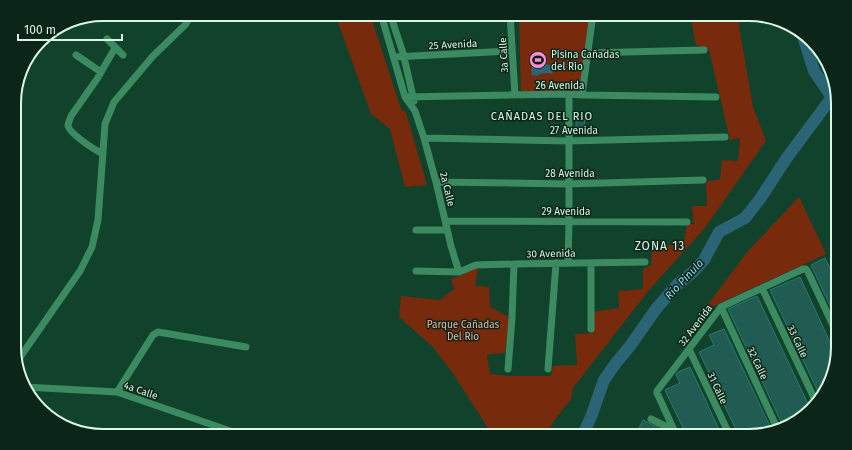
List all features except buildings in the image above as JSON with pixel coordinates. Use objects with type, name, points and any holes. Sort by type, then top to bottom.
[{"type":"street","points":[[22,355],[80,272],[92,247],[98,220],[105,124],[114,102],[153,56],[187,21]]},
{"type":"street","name":"2a Calle","points":[[383,21],[405,97],[414,111],[424,138],[459,272]]},
{"type":"street","name":"2a Calle","points":[[392,21],[404,57],[414,97],[414,111]]},
{"type":"street","name":"3a Calle","points":[[510,21],[515,95]]},
{"type":"street","points":[[582,95],[592,21]]},
{"type":"street","points":[[107,39],[123,55]]},
{"type":"street","points":[[103,154],[95,150],[73,133],[68,127],[68,122],[116,48]]},
{"type":"street","points":[[588,53],[704,50]]},
{"type":"street","name":"25 Avenida","points":[[394,58],[512,51]]},
{"type":"street","points":[[76,55],[101,72]]},
{"type":"street","points":[[568,263],[569,94]]},
{"type":"street","name":"26 Avenida","points":[[405,97],[569,94],[716,97]]},
{"type":"street","name":"27 Avenida","points":[[424,138],[569,141],[724,137]]},
{"type":"street","name":"28 Avenida","points":[[436,182],[569,184],[703,180]]},
{"type":"street","name":"29 Avenida","points":[[446,221],[687,222]]},
{"type":"street","points":[[416,230],[448,230]]},
{"type":"street","name":"30 Avenida","points":[[459,272],[476,265],[645,262]]},
{"type":"street","points":[[548,369],[556,263]]},
{"type":"street","points":[[591,329],[592,263]]},
{"type":"street","points":[[508,369],[514,264]]},
{"type":"street","name":"32 Avenida","points":[[674,429],[656,391],[721,307],[806,269],[831,321]]},
{"type":"street","points":[[416,271],[459,272]]},
{"type":"street","name":"33 Calle","points":[[762,288],[814,397]]},
{"type":"street","name":"32 Calle","points":[[721,307],[776,425]]},
{"type":"street","points":[[117,392],[153,335],[158,332],[246,347]]},
{"type":"street","name":"31 Calle","points":[[689,349],[727,429]]},
{"type":"street","name":"4a Calle","points":[[31,386],[117,392],[225,429]]},
{"type":"street","points":[[651,419],[672,429]]},
{"type":"green space","points":[[338,21],[372,21],[401,109],[406,113],[427,185],[405,187],[390,129],[371,114]]},
{"type":"green space","points":[[519,21],[590,21],[582,94],[521,91]]},
{"type":"green space","name":"Parque Cañadas Del Rio","points":[[691,21],[738,21],[753,107],[766,141],[704,229],[649,290],[573,388],[571,399],[553,422],[550,429],[489,429],[454,375],[433,347],[399,317],[401,296],[440,300],[454,289],[451,279],[462,275],[471,269],[478,268],[475,286],[489,287],[490,307],[511,318],[505,353],[487,355],[490,374],[510,376],[551,376],[553,366],[577,365],[575,334],[593,333],[593,312],[619,308],[618,291],[643,289],[643,269],[651,265],[652,248],[684,243],[687,222],[694,225],[692,206],[707,206],[706,182],[720,179],[722,160],[738,161],[740,138],[730,140],[709,50],[696,45]]},
{"type":"green space","points":[[799,197],[826,254],[703,311],[748,251]]},
{"type":"water","points":[[535,64],[552,64],[556,69],[552,74],[546,73],[537,76],[531,75],[531,68]]},
{"type":"waterway","points":[[805,43],[814,71],[830,94]]},
{"type":"waterway","name":"Río Pinula","points":[[585,429],[604,380],[656,309],[677,285],[694,271],[704,260],[719,232],[745,218],[831,99]]},
{"type":"place","name":"Pisina Cañadas del Rio","points":[[538,60]]},
{"type":"district","name":"CAÑADAS DEL RIO","points":[[542,116]]},
{"type":"district","name":"ZONA 13","points":[[660,246]]}]
